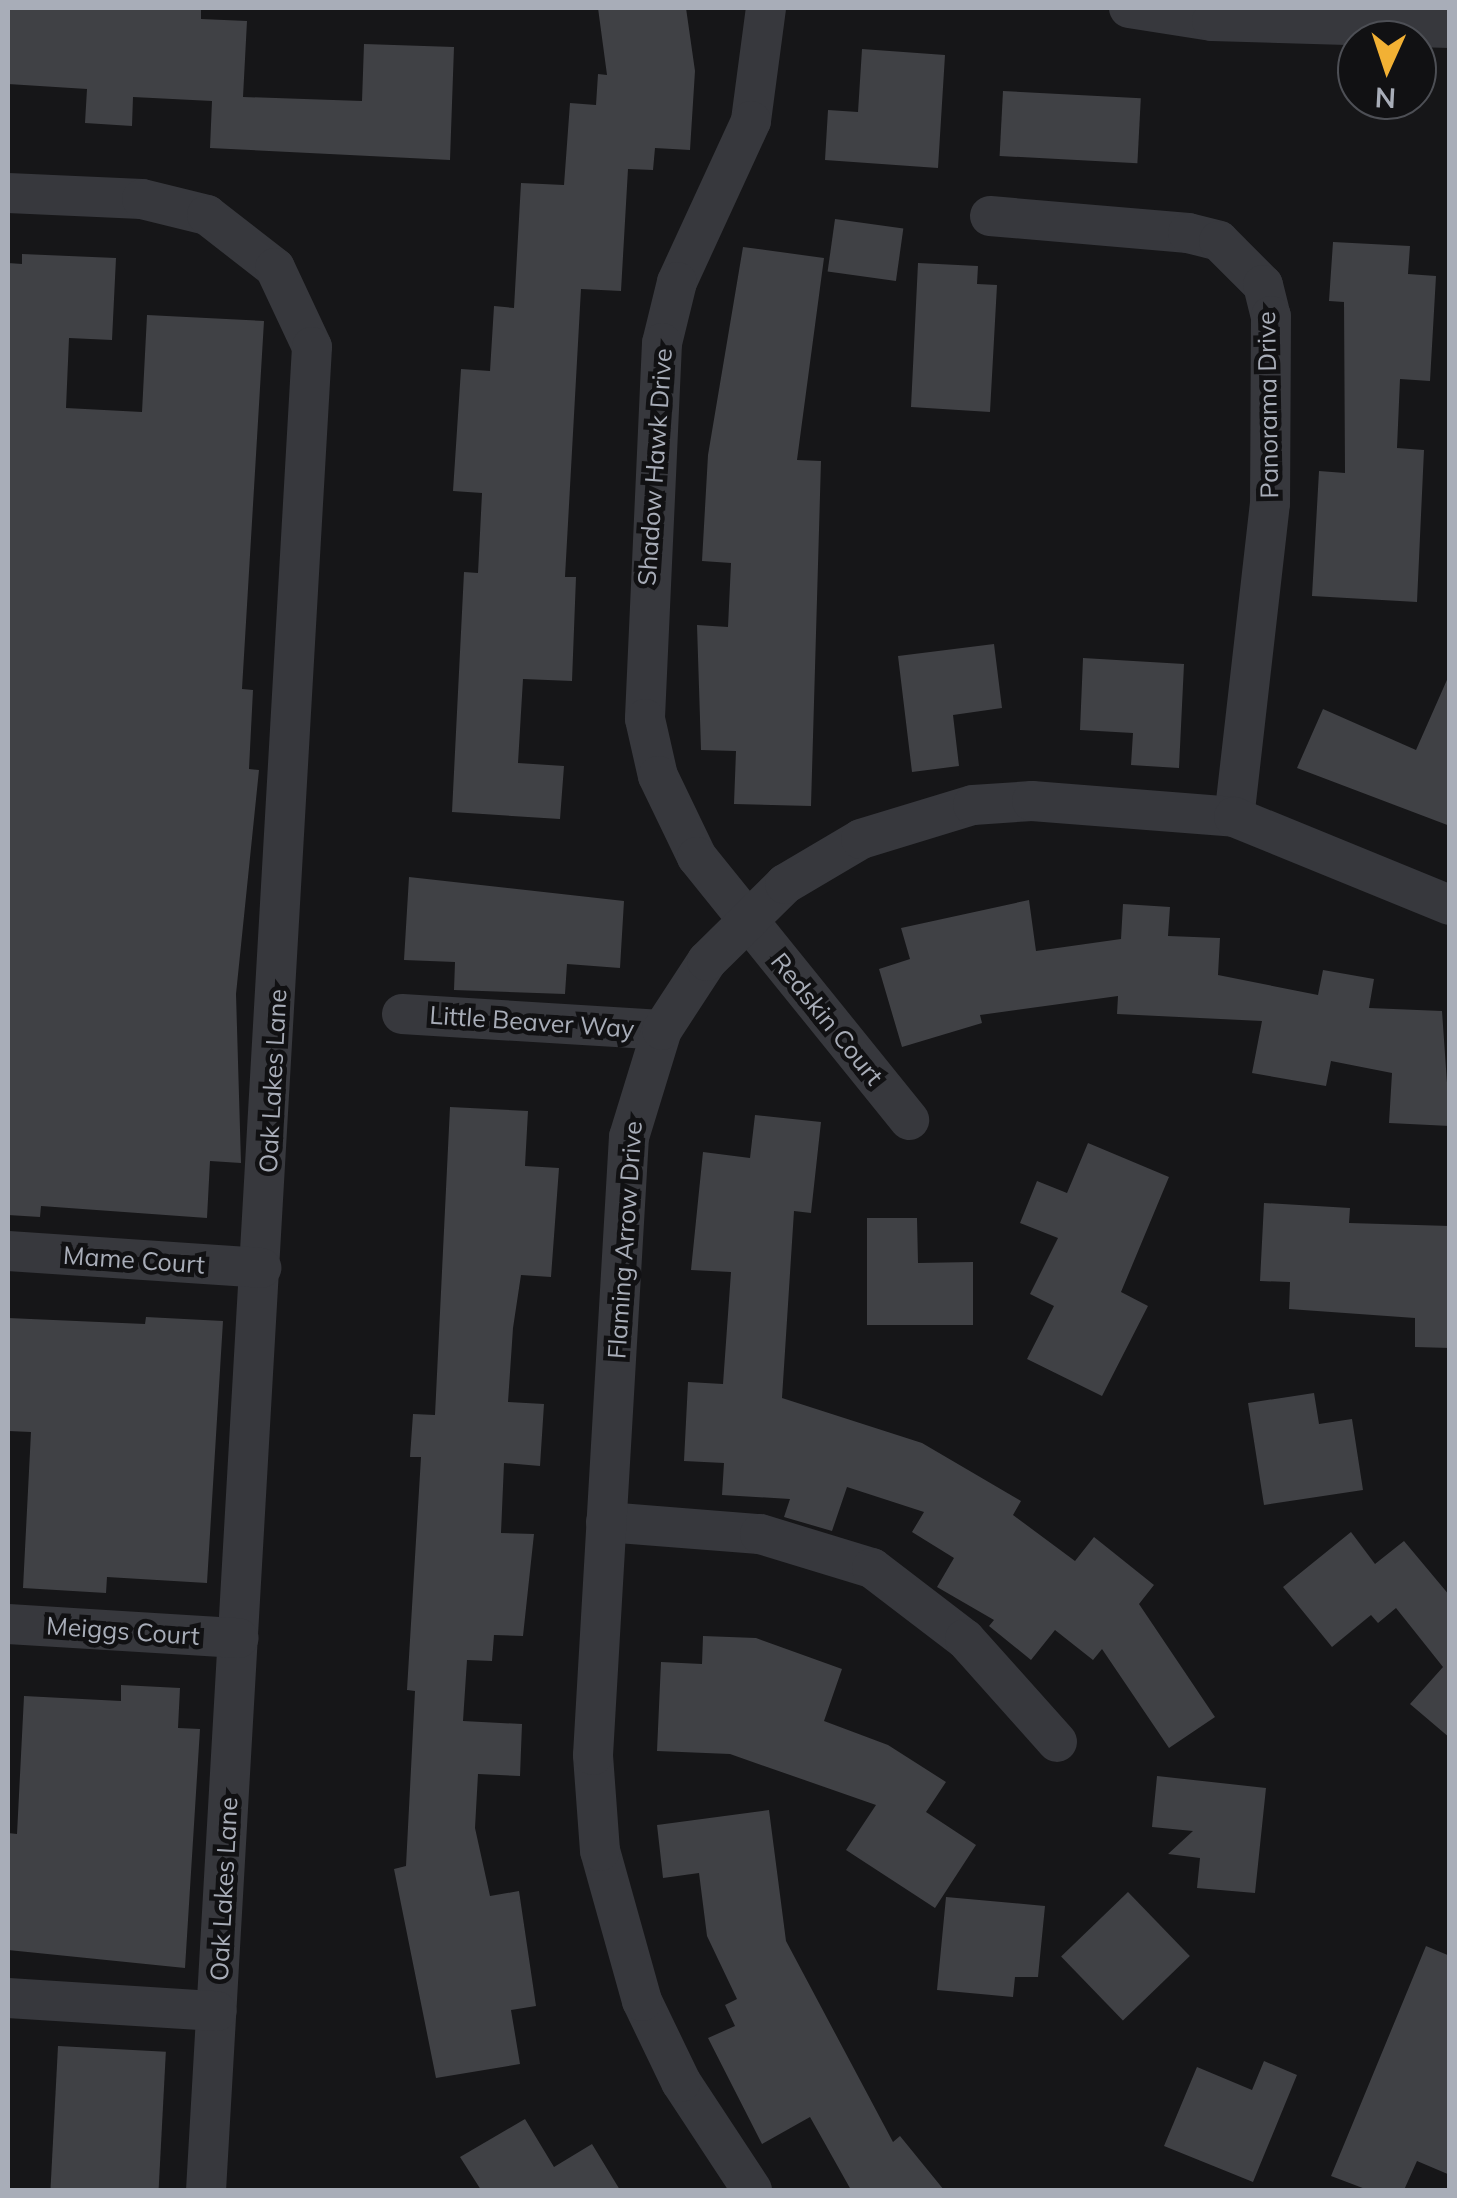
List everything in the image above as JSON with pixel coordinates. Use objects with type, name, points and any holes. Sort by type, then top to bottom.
[{"type":"street","name":"Shadow Hawk Drive","points":[[745,918],[697,857],[658,776],[642,659],[662,343],[677,282],[751,121],[766,8]]},
{"type":"street","points":[[1129,8],[1212,21],[1450,28]]},
{"type":"street","name":"Oak Lakes Lane","points":[[8,193],[142,199],[207,216],[276,268],[312,347],[206,2190]]},
{"type":"street","name":"Panorama Drive","points":[[990,216],[1188,233],[1219,241],[1263,286],[1272,316],[1270,503],[1234,817]]},
{"type":"street","name":"Flaming Arrow Drive","points":[[752,2190],[681,2082],[613,1915],[593,1755],[629,1137],[662,1030],[745,918],[862,839],[973,805],[1050,802],[1234,817],[1450,906]]},
{"type":"street","name":"Redskin Court","points":[[745,918],[909,1120]]},
{"type":"street","name":"Little Beaver Way","points":[[402,1014],[662,1030]]},
{"type":"street","name":"Mame Court","points":[[8,1252],[261,1268]]},
{"type":"street","points":[[606,1522],[760,1534],[872,1568],[965,1639],[1057,1742]]},
{"type":"street","name":"Meiggs Court","points":[[8,1624],[239,1638]]},
{"type":"street","points":[[8,1998],[216,2010]]},
{"type":"building","points":[[8,8],[201,8],[201,19],[247,21],[243,97],[362,101],[364,44],[454,47],[450,160],[210,148],[212,101],[133,97],[132,126],[85,123],[87,89],[8,84]]},
{"type":"building","points":[[598,8],[686,8],[695,71],[690,150],[655,148],[653,170],[628,169],[621,291],[581,289],[565,577],[576,577],[572,681],[523,679],[518,763],[564,766],[560,819],[452,812],[464,572],[478,573],[482,493],[453,491],[461,369],[490,371],[494,306],[514,308],[521,183],[564,185],[570,103],[596,105],[598,74],[607,75]]},
{"type":"building","points":[[862,49],[945,55],[938,168],[825,160],[828,110],[858,112]]},
{"type":"building","points":[[1003,91],[1141,98],[1137,163],[1000,156]]},
{"type":"building","points":[[835,219],[903,229],[896,281],[828,271]]},
{"type":"building","points":[[1333,242],[1410,246],[1408,274],[1436,276],[1430,381],[1400,379],[1397,448],[1424,450],[1417,602],[1312,596],[1319,471],[1345,473],[1344,302],[1329,301]]},
{"type":"building","points":[[743,247],[824,258],[797,460],[821,461],[811,806],[734,804],[736,751],[701,750],[697,625],[728,627],[731,563],[702,561],[708,455]]},
{"type":"building","points":[[22,254],[116,258],[112,340],[69,338],[66,408],[142,412],[147,315],[264,321],[242,689],[253,690],[249,769],[259,770],[236,994],[241,1163],[210,1161],[207,1218],[41,1206],[40,1217],[8,1215],[8,263],[22,264]]},
{"type":"building","points":[[918,263],[978,266],[977,284],[997,285],[990,412],[911,407]]},
{"type":"building","points":[[994,644],[1002,708],[953,715],[959,766],[912,772],[898,656]]},
{"type":"building","points":[[1083,658],[1184,664],[1179,768],[1131,765],[1133,733],[1080,730]]},
{"type":"building","points":[[1450,673],[1450,826],[1297,768],[1323,709],[1416,750]]},
{"type":"building","points":[[409,877],[624,901],[620,968],[567,964],[565,994],[454,990],[455,962],[404,960]]},
{"type":"building","points":[[1029,900],[1036,951],[1121,939],[1123,904],[1170,907],[1168,936],[1220,938],[1218,975],[1318,995],[1323,970],[1374,979],[1369,1008],[1442,1011],[1450,1126],[1389,1123],[1392,1073],[1331,1061],[1326,1086],[1252,1073],[1262,1021],[1117,1014],[1118,996],[980,1015],[982,1023],[902,1047],[879,969],[910,959],[901,928]]},
{"type":"building","points":[[450,1107],[528,1111],[525,1166],[559,1168],[551,1277],[521,1275],[513,1328],[508,1402],[544,1404],[540,1466],[504,1463],[501,1533],[534,1534],[523,1636],[494,1635],[492,1661],[467,1660],[463,1721],[522,1724],[520,1776],[478,1774],[475,1828],[490,1896],[519,1891],[536,2006],[511,2010],[520,2064],[436,2078],[394,1869],[406,1866],[415,1691],[407,1690],[421,1457],[410,1457],[413,1414],[435,1415]]},
{"type":"building","points":[[755,1115],[821,1122],[811,1213],[794,1211],[782,1398],[922,1443],[1021,1501],[1013,1515],[1075,1561],[1094,1537],[1154,1585],[1139,1604],[1215,1717],[1169,1748],[1102,1649],[1093,1660],[1055,1630],[1031,1660],[989,1626],[994,1620],[937,1587],[954,1558],[912,1532],[924,1512],[847,1487],[832,1531],[784,1517],[790,1499],[722,1495],[724,1463],[684,1461],[688,1382],[723,1384],[731,1272],[691,1270],[703,1152],[750,1158]]},
{"type":"building","points":[[1088,1143],[1169,1177],[1121,1292],[1148,1306],[1102,1396],[1027,1359],[1054,1306],[1030,1294],[1058,1238],[1020,1223],[1037,1181],[1067,1193]]},
{"type":"building","points":[[1264,1203],[1350,1208],[1349,1223],[1450,1226],[1450,1348],[1415,1347],[1415,1318],[1289,1309],[1290,1282],[1260,1281]]},
{"type":"building","points":[[867,1218],[917,1218],[918,1263],[973,1262],[973,1325],[867,1325]]},
{"type":"building","points":[[146,1317],[223,1321],[207,1583],[107,1577],[106,1593],[23,1588],[31,1432],[8,1431],[8,1318],[145,1324]]},
{"type":"building","points":[[1314,1393],[1319,1424],[1352,1419],[1363,1490],[1264,1505],[1248,1403]]},
{"type":"building","points":[[1351,1532],[1375,1564],[1404,1541],[1450,1596],[1450,1738],[1410,1704],[1443,1667],[1396,1608],[1378,1623],[1371,1615],[1332,1647],[1283,1587]]},
{"type":"building","points":[[703,1636],[756,1638],[842,1669],[824,1721],[888,1745],[946,1782],[926,1812],[976,1845],[935,1908],[846,1850],[876,1805],[730,1754],[657,1751],[661,1662],[702,1664]]},
{"type":"building","points":[[121,1685],[180,1688],[178,1728],[200,1729],[185,1968],[8,1950],[8,1833],[17,1834],[24,1696],[121,1701]]},
{"type":"building","points":[[1157,1776],[1266,1788],[1255,1893],[1197,1888],[1200,1858],[1168,1854],[1193,1831],[1152,1827]]},
{"type":"building","points":[[769,1810],[786,1941],[893,2142],[900,2136],[944,2190],[851,2190],[810,2117],[762,2144],[708,2038],[735,2026],[725,2005],[737,1999],[707,1936],[699,1873],[663,1878],[657,1825]]},
{"type":"building","points":[[1128,1892],[1190,1956],[1123,2021],[1061,1957]]},
{"type":"building","points":[[946,1897],[1045,1906],[1038,1977],[1015,1977],[1013,1997],[937,1990]]},
{"type":"building","points":[[1426,1946],[1450,1956],[1450,2175],[1417,2161],[1404,2190],[1368,2190],[1331,2176]]},
{"type":"building","points":[[58,2046],[166,2052],[159,2190],[50,2190]]},
{"type":"building","points":[[1264,2061],[1297,2075],[1253,2182],[1164,2146],[1197,2067],[1252,2090]]},
{"type":"building","points":[[525,2119],[554,2167],[592,2144],[620,2190],[481,2190],[460,2157]]}]
